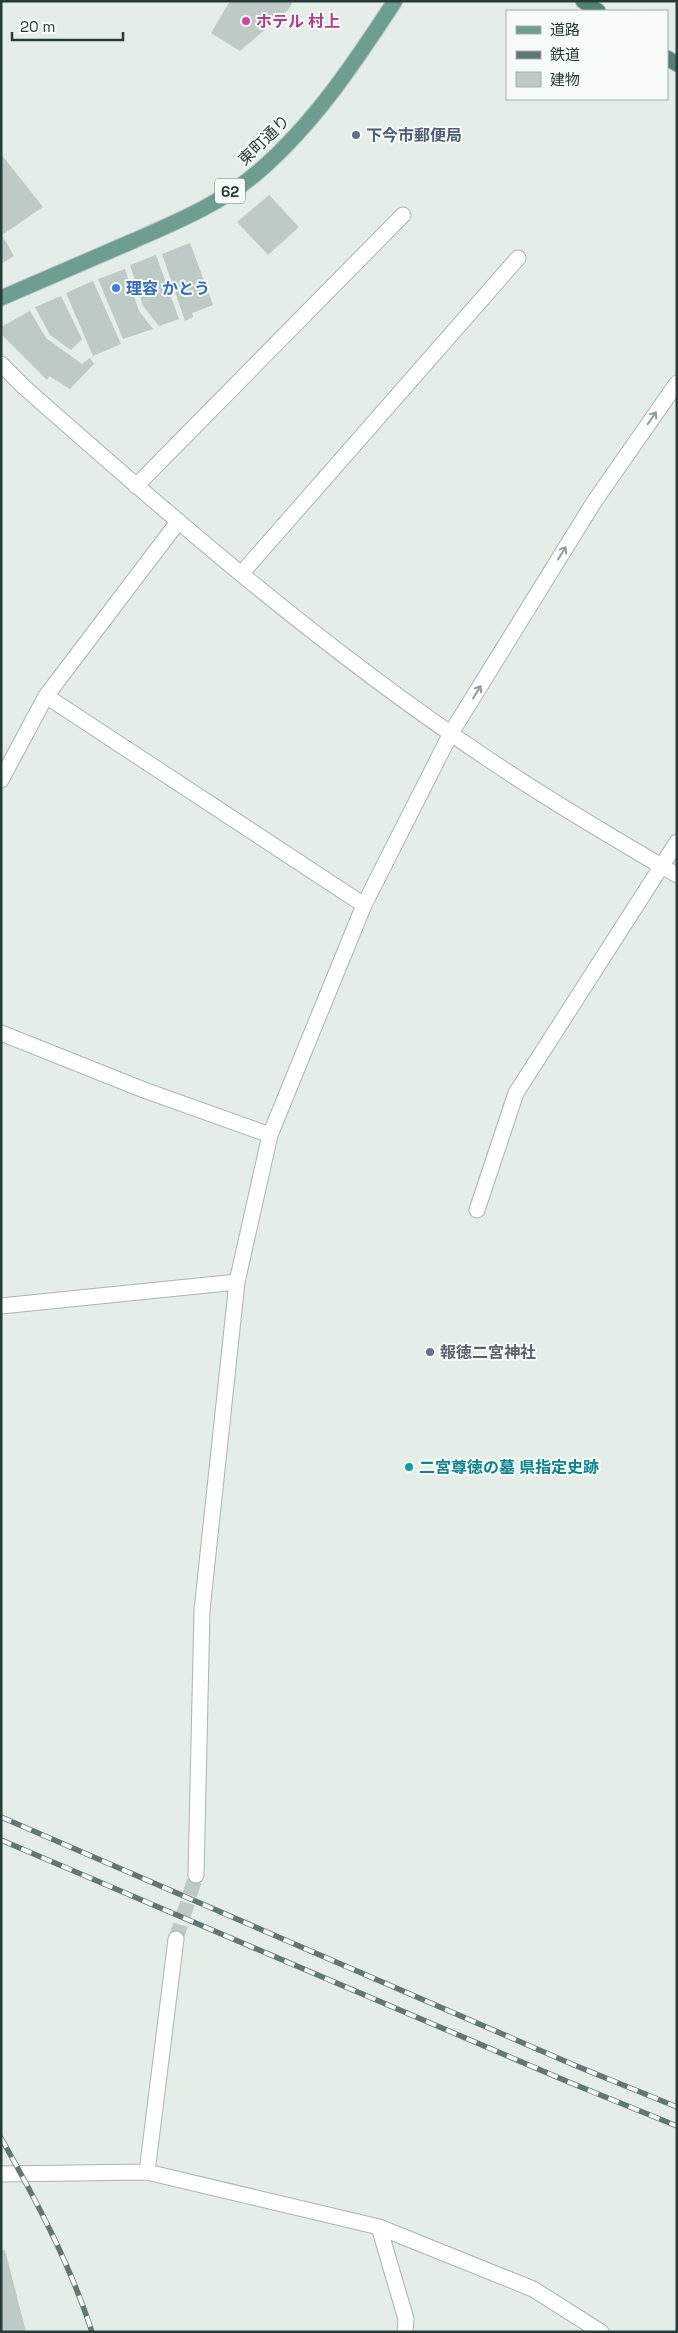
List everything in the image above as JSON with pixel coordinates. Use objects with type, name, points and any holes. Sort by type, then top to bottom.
[{"type":"highway","points":[[583,1],[596,10]]},
{"type":"main road","name":"東町通り","points":[[1,298],[186,217],[222,197],[258,172],[302,128],[344,78],[395,1]]},
{"type":"street","points":[[136,486],[403,215]]},
{"type":"street","points":[[242,574],[518,258]]},
{"type":"street","points":[[1,364],[178,522],[366,671],[488,759],[677,875]]},
{"type":"street","points":[[196,1875],[202,1610],[237,1282],[270,1135],[364,905],[452,733],[594,502],[677,383]]},
{"type":"street","points":[[1,780],[46,696],[178,522]]},
{"type":"street","points":[[46,696],[364,905]]},
{"type":"street","points":[[477,1210],[516,1093],[677,842]]},
{"type":"street","points":[[1,1033],[144,1090],[270,1135]]},
{"type":"street","points":[[1,1306],[237,1282]]},
{"type":"street","points":[[147,2172],[176,1939]]},
{"type":"street","points":[[1,2174],[147,2172],[379,2227],[533,2289],[601,2332]]},
{"type":"street","points":[[379,2227],[406,2319],[405,2332]]},
{"type":"building","name":"ホテル 村上","points":[[230,1],[293,1],[289,9],[240,51],[211,33]]},
{"type":"building","points":[[1,154],[43,207],[2,235],[14,256],[1,264]]},
{"type":"building","points":[[269,195],[299,227],[268,255],[237,222]]},
{"type":"building","points":[[190,243],[213,305],[192,313],[193,317],[185,321],[162,254]]},
{"type":"building","points":[[156,255],[179,319],[159,326],[143,306],[130,265]]},
{"type":"building","points":[[125,269],[139,311],[153,329],[123,339],[98,279]]},
{"type":"building","points":[[93,281],[121,344],[93,356],[66,293]]},
{"type":"building","points":[[61,296],[82,339],[71,350],[50,335],[35,307]]},
{"type":"building","points":[[30,311],[46,338],[82,364],[90,358],[94,364],[70,389],[49,376],[47,380],[1,334],[1,327]]},
{"type":"building","points":[[5,2250],[26,2332],[1,2332],[1,2251]]},
{"type":"tunnel","points":[[176,1939],[196,1875]]},
{"type":"railway","points":[[1,1817],[574,2065],[677,2107]]},
{"type":"railway","points":[[1,1840],[571,2083],[677,2126]]},
{"type":"railway","points":[[1,2138],[63,2257],[92,2332]]},
{"type":"place","name":"ホテル 村上","points":[[246,21]]},
{"type":"place","name":"下今市郵便局","points":[[356,135]]},
{"type":"place","name":"理容 かとう","points":[[116,288]]},
{"type":"place","name":"報徳二宮神社","points":[[430,1352]]},
{"type":"place","name":"二宮尊徳の墓 県指定史跡","points":[[409,1467]]}]
